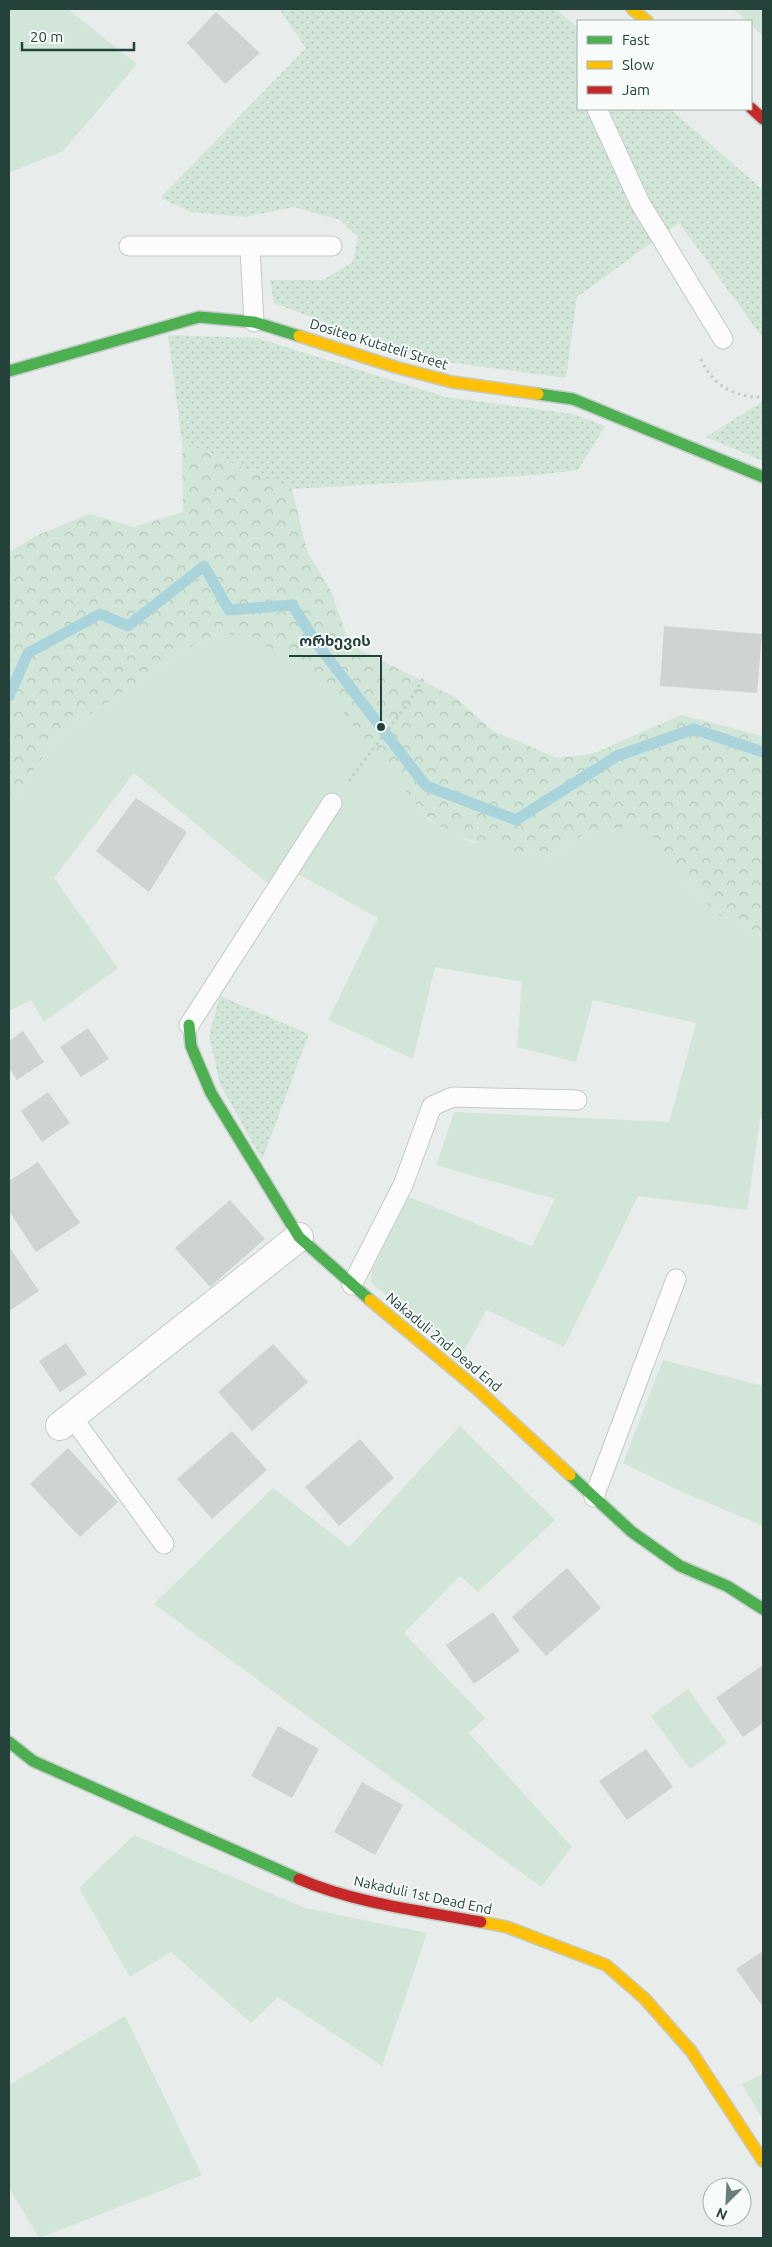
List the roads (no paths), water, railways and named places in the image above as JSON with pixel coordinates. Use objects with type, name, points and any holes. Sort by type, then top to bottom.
[{"type":"street","points":[[752,109],[763,118]]},
{"type":"street","name":"Dositeo Kutateli Street","points":[[9,371],[199,317],[254,322],[395,367],[452,382],[573,399],[763,477]]},
{"type":"street","name":"Nakaduli 2nd Dead End","points":[[189,1025],[191,1046],[211,1093],[299,1237],[352,1285],[477,1389],[632,1532],[680,1566],[727,1586],[763,1609]]},
{"type":"street","points":[[66,1421],[299,1237]]},
{"type":"street","name":"Nakaduli 1st Dead End","points":[[9,1742],[33,1761],[319,1888],[400,1907],[507,1927],[606,1965],[644,1998],[691,2052],[763,2161]]},
{"type":"lane","points":[[597,110],[640,203],[723,339]]},
{"type":"lane","points":[[128,246],[250,248],[332,246]]},
{"type":"lane","points":[[250,248],[254,322]]},
{"type":"lane","points":[[189,1025],[332,803]]},
{"type":"lane","points":[[352,1285],[403,1185],[432,1106],[452,1097],[577,1100]]},
{"type":"lane","points":[[594,1497],[676,1279]]},
{"type":"lane","points":[[66,1421],[164,1544]]},
{"type":"waterway","points":[[9,696],[28,653],[100,614],[128,626],[204,566],[229,610],[292,605],[318,645],[426,786],[516,820],[617,756],[694,729],[763,752]]},
{"type":"place","name":"ორხევის","points":[[381,727]]}]
